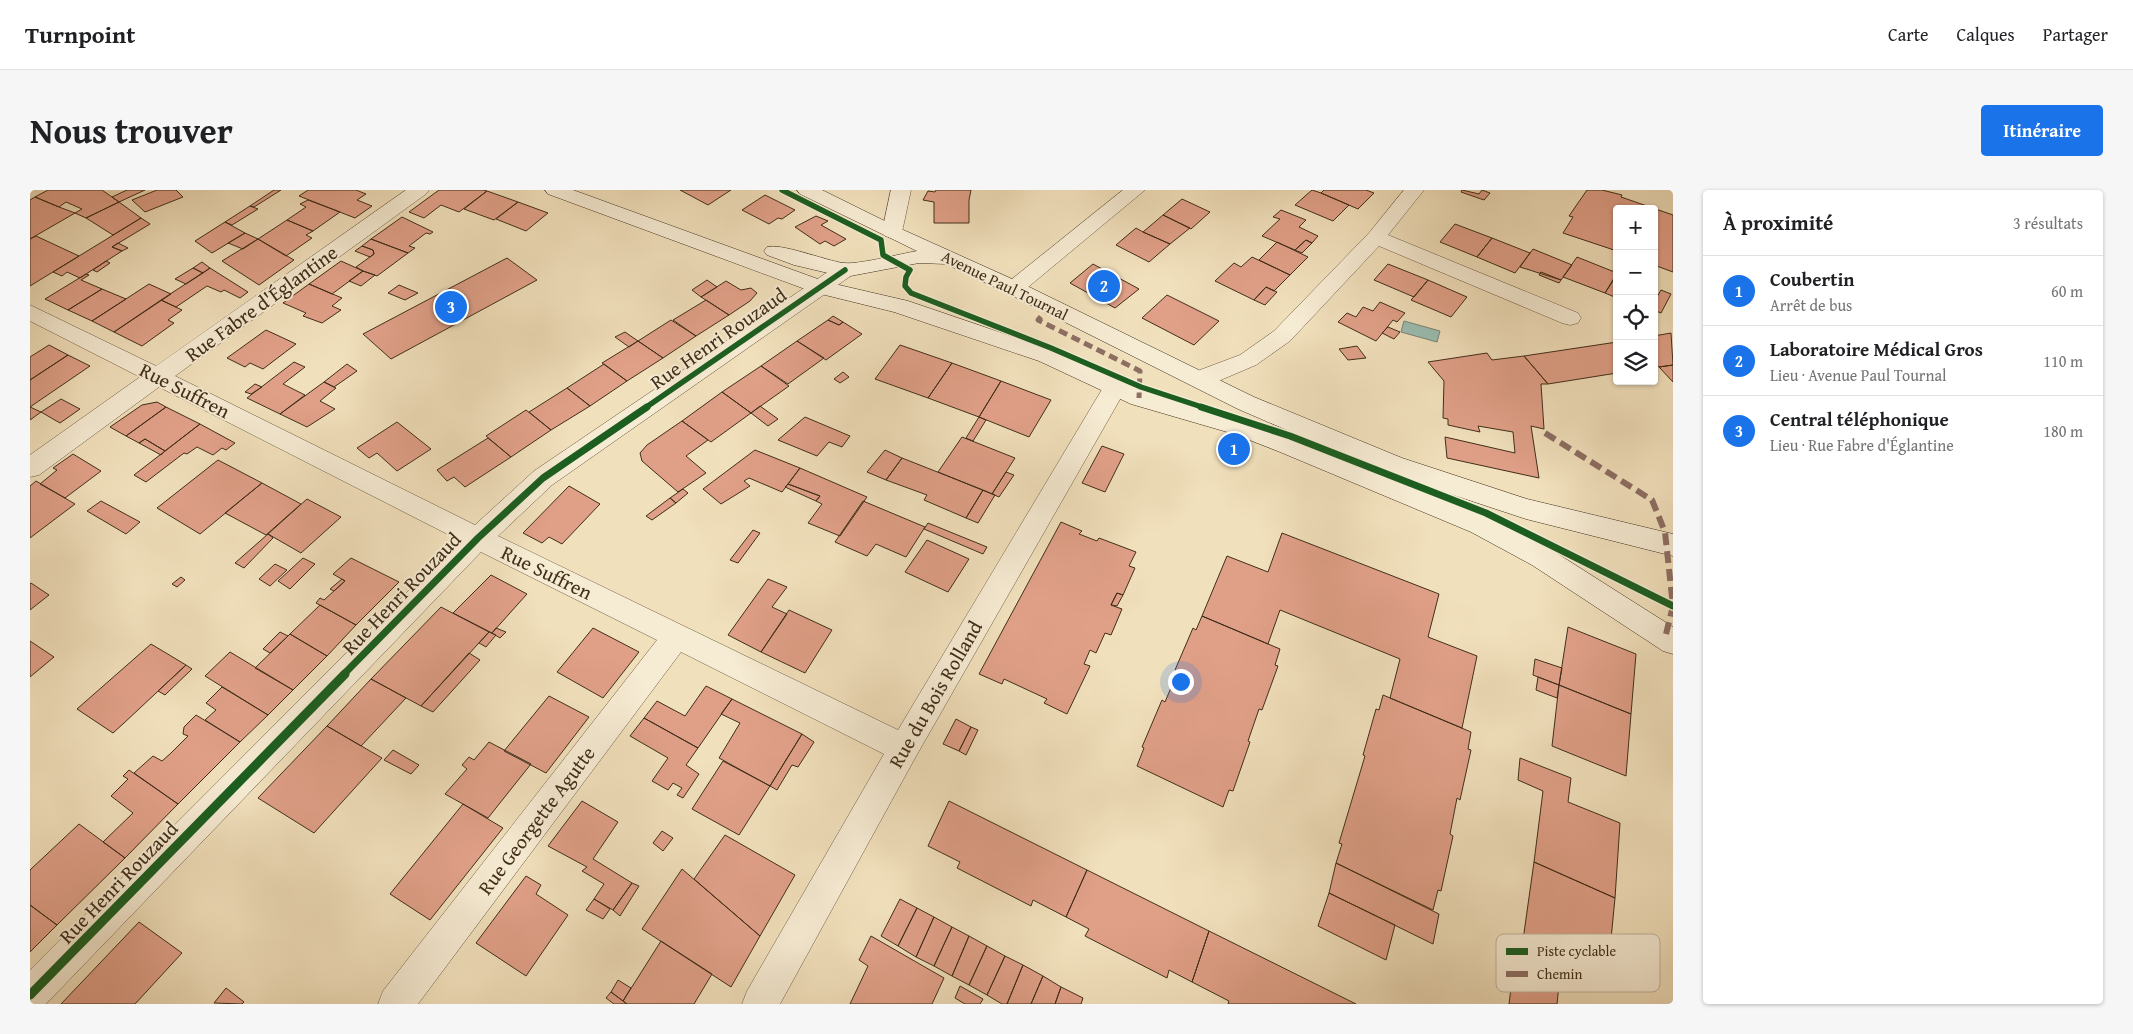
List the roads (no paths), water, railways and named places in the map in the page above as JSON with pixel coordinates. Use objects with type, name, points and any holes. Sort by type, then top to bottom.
[{"type":"street","name":"Rue Fabre d'Églantine","points":[[30,468],[419,190]]},
{"type":"street","points":[[555,190],[820,287],[900,306],[1047,356],[1139,398],[1242,428],[1289,446],[1480,525],[1548,562],[1673,642]]},
{"type":"street","points":[[597,190],[801,260],[845,270],[919,257],[953,260]]},
{"type":"street","name":"Avenue Paul Tournal","points":[[807,190],[892,232],[1014,288],[1152,358],[1203,380],[1246,403],[1392,465],[1526,509],[1673,545]]},
{"type":"street","points":[[892,232],[901,190]]},
{"type":"street","points":[[1014,288],[1135,190]]},
{"type":"street","points":[[1203,380],[1208,376],[1248,360],[1282,336],[1376,237],[1414,190]]},
{"type":"street","points":[[1376,237],[1570,318]]},
{"type":"street","points":[[894,260],[883,271],[881,289],[900,306]]},
{"type":"street","name":"Rue Henri Rouzaud","points":[[30,995],[478,538],[543,478],[845,270]]},
{"type":"street","name":"Rue Suffren","points":[[30,312],[478,538],[904,748]]},
{"type":"street","name":"Rue du Bois Rolland","points":[[760,1004],[904,748],[1115,386]]},
{"type":"street","points":[[1548,562],[1582,589],[1673,647]]},
{"type":"street","name":"Rue Georgette Agutte","points":[[396,1004],[676,636]]},
{"type":"water","points":[[1404,321],[1440,331],[1437,342],[1401,332]]},
{"type":"place","name":"Laboratoire Médical Gros","points":[[1104,286]]},
{"type":"place","name":"Central téléphonique","points":[[451,307]]},
{"type":"place","name":"Coubertin","points":[[1234,449]]}]
